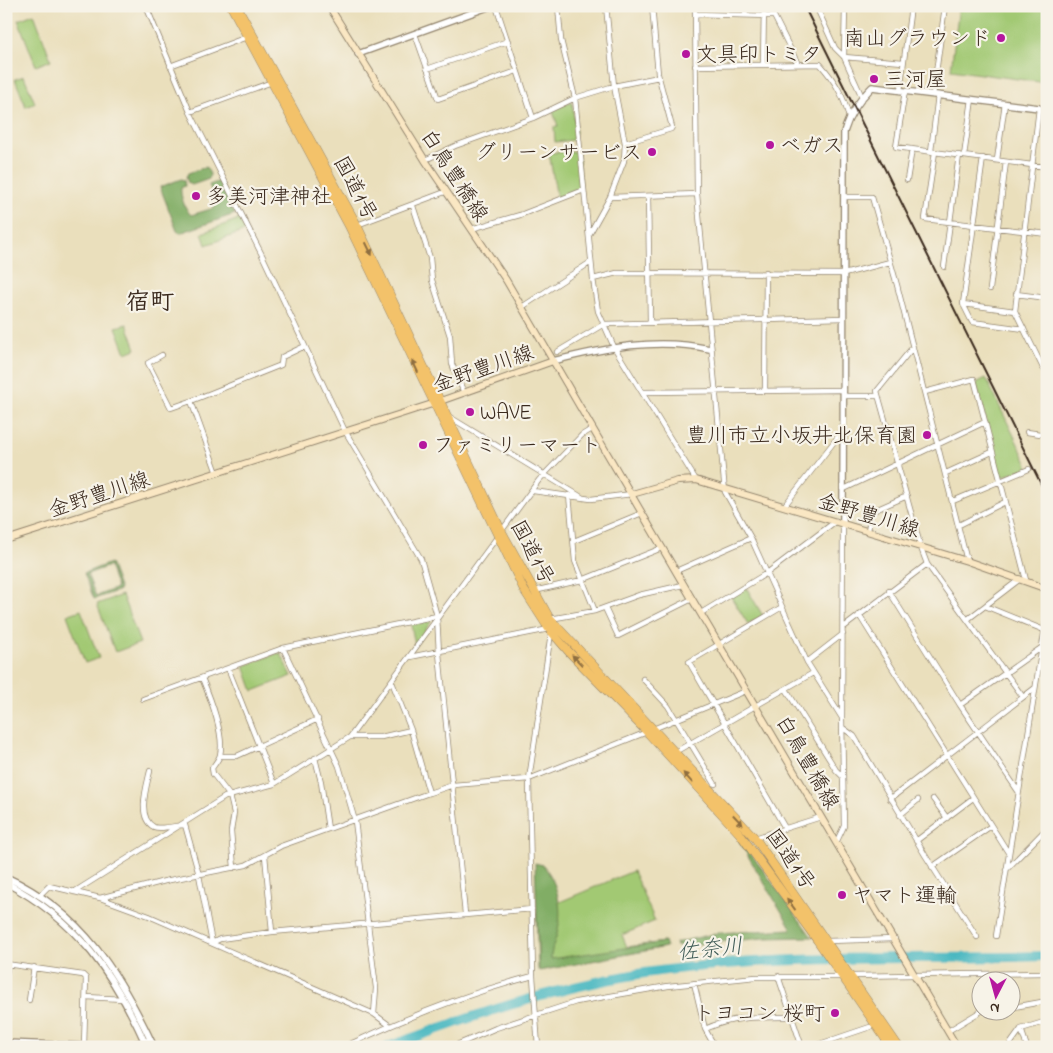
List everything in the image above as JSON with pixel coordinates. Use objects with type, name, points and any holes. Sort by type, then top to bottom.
[{"type":"highway","name":"国道1号","points":[[231,6],[348,226],[432,404],[499,533],[550,619],[740,834],[823,942],[852,976],[899,1047]]},
{"type":"highway","name":"国道1号","points":[[237,6],[357,225],[441,400],[524,590],[550,630],[650,730],[675,752],[755,838],[823,942],[843,977],[891,1047]]},
{"type":"main road","name":"白鳥豊橋線","points":[[329,6],[425,160],[522,307],[553,361]]},
{"type":"main road","name":"金野豊川線","points":[[6,540],[432,404],[553,361],[632,494],[678,481],[696,480],[968,561],[1046,588]]},
{"type":"main road","name":"白鳥豊橋線","points":[[632,494],[683,585],[720,644],[957,1047]]},
{"type":"street","points":[[146,6],[190,112],[345,431],[421,559],[437,616],[465,914]]},
{"type":"street","points":[[358,54],[491,6]]},
{"type":"street","points":[[496,6],[532,118]]},
{"type":"street","points":[[558,6],[563,49],[575,98],[596,300],[614,347],[644,392],[696,480]]},
{"type":"street","points":[[590,234],[622,171],[625,143],[614,86],[606,6]]},
{"type":"street","points":[[625,143],[671,129],[659,77],[652,6]]},
{"type":"street","points":[[694,6],[697,194],[724,487],[751,538],[807,662],[842,718]]},
{"type":"street","points":[[744,15],[745,6]]},
{"type":"street","points":[[763,65],[764,6]]},
{"type":"street","points":[[769,6],[798,64]]},
{"type":"street","points":[[816,6],[835,48],[844,58],[862,97]]},
{"type":"street","points":[[844,58],[845,6]]},
{"type":"street","points":[[911,6],[903,62],[896,147],[1047,167]]},
{"type":"street","points":[[945,6],[936,95],[933,152],[925,219],[1047,234]]},
{"type":"street","points":[[694,14],[774,16]]},
{"type":"street","points":[[415,34],[438,99],[517,71]]},
{"type":"street","points":[[170,66],[247,37]]},
{"type":"street","points":[[428,69],[508,41]]},
{"type":"street","points":[[844,58],[903,62]]},
{"type":"street","points":[[695,66],[820,64],[836,82],[844,98],[849,118]]},
{"type":"street","points":[[425,160],[455,146],[532,118],[575,98],[614,86],[659,77]]},
{"type":"street","points":[[190,112],[272,82]]},
{"type":"street","points":[[836,843],[844,826],[842,718],[844,634],[844,132],[849,118],[862,97],[872,87],[1039,108],[1047,113]]},
{"type":"street","points":[[944,267],[972,99]]},
{"type":"street","points":[[997,160],[1005,103]]},
{"type":"street","points":[[1039,108],[1015,311],[1043,368],[1047,369]]},
{"type":"street","points":[[907,180],[912,149]]},
{"type":"street","points":[[983,158],[963,304],[972,322],[1024,329]]},
{"type":"street","points":[[990,290],[1006,162]]},
{"type":"street","points":[[471,229],[520,215],[584,190]]},
{"type":"street","points":[[357,225],[413,206],[446,192]]},
{"type":"street","points":[[610,197],[697,194]]},
{"type":"street","points":[[648,196],[650,322]]},
{"type":"street","points":[[844,197],[872,197],[968,561]]},
{"type":"street","points":[[413,206],[430,258],[432,280],[450,336],[452,364],[464,393]]},
{"type":"street","points":[[522,307],[592,262]]},
{"type":"street","points":[[593,279],[617,273],[649,272],[844,274],[890,262]]},
{"type":"street","points":[[765,390],[764,318],[766,272]]},
{"type":"street","points":[[1016,294],[1047,298]]},
{"type":"street","points":[[963,304],[1015,311]]},
{"type":"street","points":[[557,352],[604,324],[764,318],[844,318]]},
{"type":"street","points":[[553,361],[614,347],[660,343],[710,349]]},
{"type":"street","points":[[162,355],[148,363],[171,408],[282,365],[282,357],[305,346]]},
{"type":"street","points":[[913,348],[877,391],[921,548],[927,564],[1023,697]]},
{"type":"street","points":[[924,392],[974,379],[1023,580],[968,619]]},
{"type":"street","points":[[644,392],[765,390],[878,396]]},
{"type":"street","points":[[191,401],[217,473]]},
{"type":"street","points":[[448,416],[583,498]]},
{"type":"street","points":[[844,489],[985,422]]},
{"type":"street","points":[[74,892],[230,796],[274,784],[350,737],[410,657],[437,616],[544,474],[582,435],[592,429]]},
{"type":"street","points":[[785,505],[844,429]]},
{"type":"street","points":[[1027,432],[1047,435]]},
{"type":"street","points":[[946,473],[992,452]]},
{"type":"street","points":[[953,501],[999,480],[1029,469]]},
{"type":"street","points":[[533,490],[601,499],[632,494]]},
{"type":"street","points":[[569,496],[575,561],[596,611]]},
{"type":"street","points":[[868,531],[871,512],[907,496]]},
{"type":"street","points":[[959,525],[1005,502]]},
{"type":"street","points":[[574,541],[642,513]]},
{"type":"street","points":[[701,613],[767,573],[836,521]]},
{"type":"street","points":[[676,571],[751,538]]},
{"type":"street","points":[[533,591],[582,580],[662,548]]},
{"type":"street","points":[[844,627],[927,564]]},
{"type":"street","points":[[550,619],[596,611],[639,595],[683,585]]},
{"type":"street","points":[[889,591],[960,705],[1018,791]]},
{"type":"street","points":[[605,608],[618,636],[692,599]]},
{"type":"street","points":[[986,606],[1044,630]]},
{"type":"street","points":[[782,607],[689,662],[785,828]]},
{"type":"street","points":[[859,615],[1009,854]]},
{"type":"street","points":[[996,936],[1047,615]]},
{"type":"street","points":[[143,699],[283,648],[437,616]]},
{"type":"street","points":[[410,657],[439,653],[550,630],[529,778],[533,977],[538,1047]]},
{"type":"street","points":[[807,662],[844,634]]},
{"type":"street","points":[[283,648],[340,766],[355,821],[376,988],[374,1014]]},
{"type":"street","points":[[960,705],[1041,648]]},
{"type":"street","points":[[1041,648],[1047,651]]},
{"type":"street","points":[[228,668],[274,784]]},
{"type":"street","points":[[675,752],[813,673]]},
{"type":"street","points":[[202,678],[216,713],[220,756],[212,768],[212,774],[230,796],[234,813],[231,831],[234,868]]},
{"type":"street","points":[[643,679],[677,719],[715,784]]},
{"type":"street","points":[[392,682],[411,730],[429,793]]},
{"type":"street","points":[[786,688],[836,770],[843,778]]},
{"type":"street","points":[[890,799],[946,754],[1035,688]]},
{"type":"street","points":[[100,898],[234,868],[281,846],[453,785],[529,778],[746,691]]},
{"type":"street","points":[[220,756],[237,756],[318,719]]},
{"type":"street","points":[[843,728],[854,736],[890,799],[977,937]]},
{"type":"street","points":[[350,737],[381,737],[411,730]]},
{"type":"street","points":[[315,758],[321,782],[328,829]]},
{"type":"street","points":[[150,771],[145,792],[144,813],[151,826],[156,828],[185,824]]},
{"type":"street","points":[[916,841],[973,798]]},
{"type":"street","points":[[933,799],[947,818]]},
{"type":"street","points":[[900,815],[918,800]]},
{"type":"street","points":[[755,838],[821,817]]},
{"type":"street","points":[[185,824],[199,875],[212,943]]},
{"type":"street","points":[[932,867],[991,826]]},
{"type":"street","points":[[1006,870],[1047,828]]},
{"type":"street","points":[[265,855],[272,932]]},
{"type":"street","points":[[6,877],[39,896],[77,925],[103,955],[123,984],[148,1043]]},
{"type":"street","points":[[6,883],[28,895],[73,931],[110,975],[148,1043],[154,1047]]},
{"type":"street","points":[[39,896],[49,886],[100,898],[149,916],[374,1014],[389,1025]]},
{"type":"street","points":[[212,943],[220,939],[272,932],[465,914],[532,910]]},
{"type":"street","points":[[823,942],[894,939]]},
{"type":"street","points":[[6,974],[7,964],[84,975],[86,978],[84,1046]]},
{"type":"street","points":[[29,1000],[34,967]]},
{"type":"street","points":[[1020,974],[1047,973]]},
{"type":"street","points":[[852,976],[970,974]]},
{"type":"street","points":[[452,1047],[535,1012],[576,1002],[694,983],[778,976],[843,977]]},
{"type":"street","points":[[778,976],[802,1047]]},
{"type":"street","points":[[344,1047],[389,1025],[459,998],[533,977]]},
{"type":"street","points":[[694,983],[705,1030],[715,1047]]},
{"type":"street","points":[[86,997],[123,999]]},
{"type":"street","points":[[1020,1007],[1047,1001]]},
{"type":"street","points":[[705,1030],[723,1021],[791,1017]]},
{"type":"street","points":[[948,1030],[970,1017]]},
{"type":"street","points":[[1008,1047],[1021,1029],[1047,1021]]},
{"type":"street","points":[[811,1047],[870,1027]]},
{"type":"street","points":[[1021,1029],[1027,1047]]},
{"type":"street","points":[[6,1043],[106,1047]]},
{"type":"street","points":[[122,1047],[148,1043]]},
{"type":"green space","name":"南山グラウンド","points":[[959,6],[1047,6],[1047,83],[951,70]]},
{"type":"green space","points":[[34,14],[51,60],[36,66],[18,20]]},
{"type":"green space","points":[[24,76],[35,103],[26,107],[15,79]]},
{"type":"green space","points":[[572,102],[576,133],[573,135],[573,140],[555,142],[554,127],[558,126],[552,109]]},
{"type":"green space","points":[[578,151],[581,187],[557,198],[549,153]]},
{"type":"green space","points":[[206,167],[210,174],[209,179],[192,185],[188,183],[186,177],[188,173]]},
{"type":"green space","points":[[181,179],[184,180],[185,186],[181,188],[182,198],[191,215],[214,208],[215,200],[209,185],[220,181],[235,214],[180,233],[177,231],[160,187]]},
{"type":"green space","points":[[239,219],[245,231],[206,245],[202,233]]},
{"type":"green space","points":[[127,324],[136,349],[126,353],[116,327]]},
{"type":"green space","points":[[986,378],[1029,467],[1002,477],[1000,476],[976,383]]},
{"type":"green space","points":[[110,563],[120,590],[94,599],[84,573]],"holes":[[[109,566],[117,588],[96,596],[87,574]]]},
{"type":"green space","points":[[746,587],[763,616],[748,624],[731,597]]},
{"type":"green space","points":[[122,595],[140,643],[115,652],[97,604]]},
{"type":"green space","points":[[81,610],[99,658],[85,663],[67,615]]},
{"type":"green space","points":[[431,622],[415,645],[411,625]]},
{"type":"green space","points":[[278,653],[281,654],[292,676],[253,691],[244,666]]},
{"type":"green space","points":[[741,840],[812,937],[765,938],[676,946],[675,943],[717,933],[792,929],[739,841]]},
{"type":"green space","points":[[535,863],[543,865],[548,871],[558,895],[560,912],[551,959],[664,942],[666,947],[539,971]]},
{"type":"green space","points":[[633,871],[655,921],[622,935],[627,947],[664,942],[666,947],[538,970],[536,912]]},
{"type":"waterway","name":"佐奈川","points":[[388,1047],[511,1004],[573,987],[638,974],[689,967],[791,960],[1047,956]]},
{"type":"railway","points":[[804,6],[1047,496]]},
{"type":"place","name":"南山グラウンド","points":[[1001,38]]},
{"type":"place","name":"文具印トミタ","points":[[686,54]]},
{"type":"place","name":"三河屋","points":[[874,79]]},
{"type":"place","name":"ベガス","points":[[770,145]]},
{"type":"place","name":"グリーンサービス","points":[[652,152]]},
{"type":"place","name":"多美河津神社","points":[[196,196]]},
{"type":"place","name":"WAVE","points":[[470,412]]},
{"type":"place","name":"豊川市立小坂井北保育園","points":[[927,435]]},
{"type":"place","name":"ファミリーマート","points":[[423,445]]},
{"type":"place","name":"ヤマト運輸","points":[[842,895]]},
{"type":"place","name":"トヨコン 桜町","points":[[835,1013]]},
{"type":"district","name":"宿町","points":[[150,301]]}]
